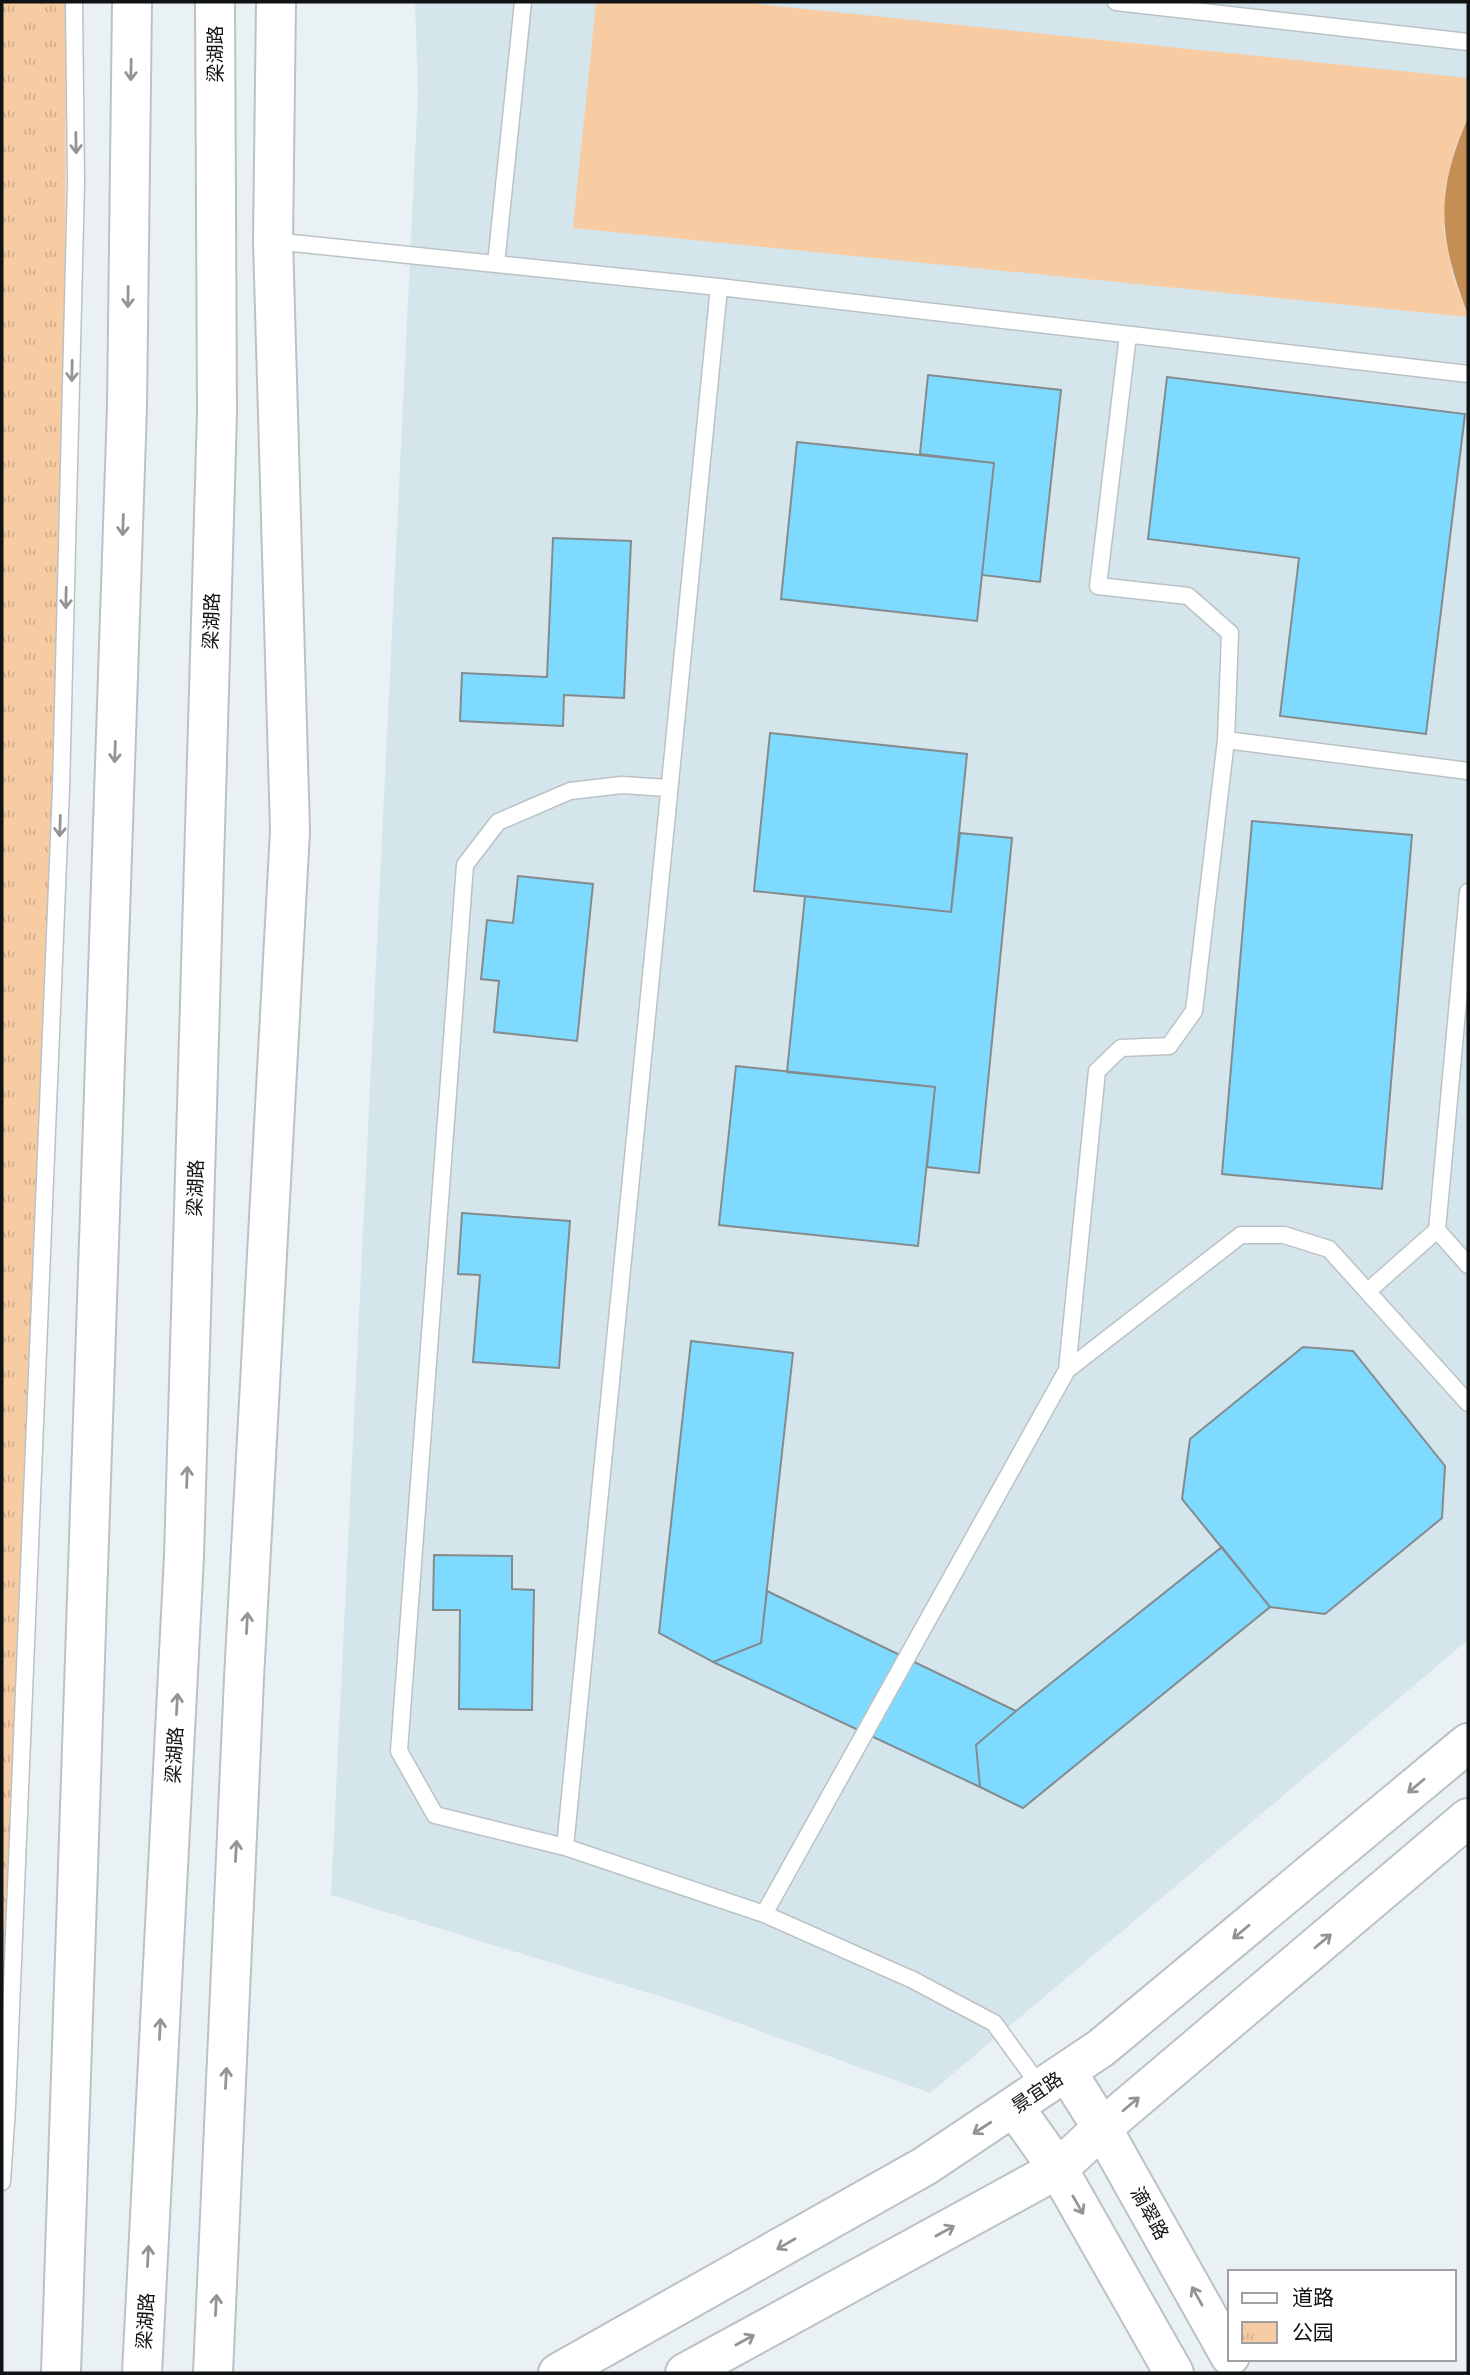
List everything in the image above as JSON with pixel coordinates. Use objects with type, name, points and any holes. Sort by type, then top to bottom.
[{"type":"main road","points":[[61,2373],[127,407],[131,2]]},
{"type":"main road","name":"梁湖路","points":[[142,2373],[184,1556],[217,413],[215,2]]},
{"type":"main road","points":[[213,2373],[243,1692],[290,831],[273,242],[276,2]]},
{"type":"main road","name":"景宜路","points":[[558,2373],[925,2166],[1101,2048],[1468,1743]]},
{"type":"main road","points":[[685,2373],[1058,2169],[1102,2128],[1468,1818]]},
{"type":"main road","points":[[1041,2089],[1058,2169],[1174,2373]]},
{"type":"main road","name":"滴翠路","points":[[1041,2089],[1102,2128],[1228,2353]]},
{"type":"lane","points":[[2,2182],[61,789],[76,182],[74,2]]},
{"type":"lane","points":[[496,264],[523,2]]},
{"type":"lane","points":[[1116,2],[1158,4],[1468,42]]},
{"type":"lane","points":[[273,242],[719,287],[1468,374]]},
{"type":"lane","points":[[565,1846],[719,287]]},
{"type":"lane","points":[[1067,1370],[1097,1071],[1121,1048],[1169,1046],[1194,1011],[1226,740],[1230,633],[1188,596],[1098,586],[1128,335]]},
{"type":"lane","points":[[1226,740],[1468,771]]},
{"type":"lane","points":[[668,788],[622,785],[570,791],[498,822],[465,865],[399,1751],[435,1815],[565,1846],[764,1914],[913,1980],[994,2023],[1041,2089]]},
{"type":"lane","points":[[1368,1291],[1437,1230],[1468,892]]},
{"type":"lane","points":[[1437,1230],[1468,1265]]},
{"type":"lane","points":[[764,1914],[1067,1370],[1241,1235],[1284,1235],[1329,1250],[1468,1403]]},
{"type":"shaded area","points":[[415,2],[1468,2],[1468,1640],[930,2093],[691,2006],[331,1895],[418,93]]},
{"type":"shaded area","points":[[1468,118],[1468,315],[1451,263],[1444,216],[1450,170]]},
{"type":"green space","points":[[2,2],[66,2],[64,845],[2,1984]]},
{"type":"green space","points":[[596,2],[739,2],[1468,78],[1468,118],[1455,148],[1445,188],[1444,230],[1453,276],[1468,317],[573,228]]},
{"type":"building","points":[[928,375],[1061,390],[1040,582],[982,575],[994,463],[920,454]]},
{"type":"building","points":[[1167,377],[1465,414],[1426,734],[1280,716],[1299,558],[1148,539]]},
{"type":"building","points":[[797,442],[994,463],[977,621],[781,599]]},
{"type":"building","points":[[553,538],[631,541],[624,698],[564,695],[563,726],[460,721],[462,673],[547,677]]},
{"type":"building","points":[[770,733],[967,754],[951,912],[754,891]]},
{"type":"building","points":[[1252,821],[1412,835],[1382,1189],[1222,1174]]},
{"type":"building","points":[[960,833],[1012,838],[979,1173],[927,1167],[935,1087],[787,1072],[805,896],[951,912]]},
{"type":"building","points":[[518,876],[593,884],[577,1041],[494,1032],[499,981],[481,979],[487,920],[513,923]]},
{"type":"building","points":[[736,1066],[935,1087],[918,1246],[719,1225]]},
{"type":"building","points":[[462,1213],[570,1221],[559,1368],[473,1362],[480,1275],[458,1274]]},
{"type":"building","points":[[691,1341],[793,1353],[761,1643],[713,1662],[659,1633]]},
{"type":"building","points":[[1303,1347],[1353,1351],[1445,1466],[1442,1518],[1325,1614],[1270,1607],[1182,1499],[1190,1439]]},
{"type":"building","points":[[1222,1547],[1270,1607],[1023,1808],[980,1787],[976,1745]]},
{"type":"building","points":[[434,1555],[512,1556],[512,1589],[534,1590],[532,1710],[459,1709],[460,1610],[433,1610]]},
{"type":"building","points":[[767,1591],[1016,1711],[976,1745],[980,1787],[713,1662],[761,1643]]}]
